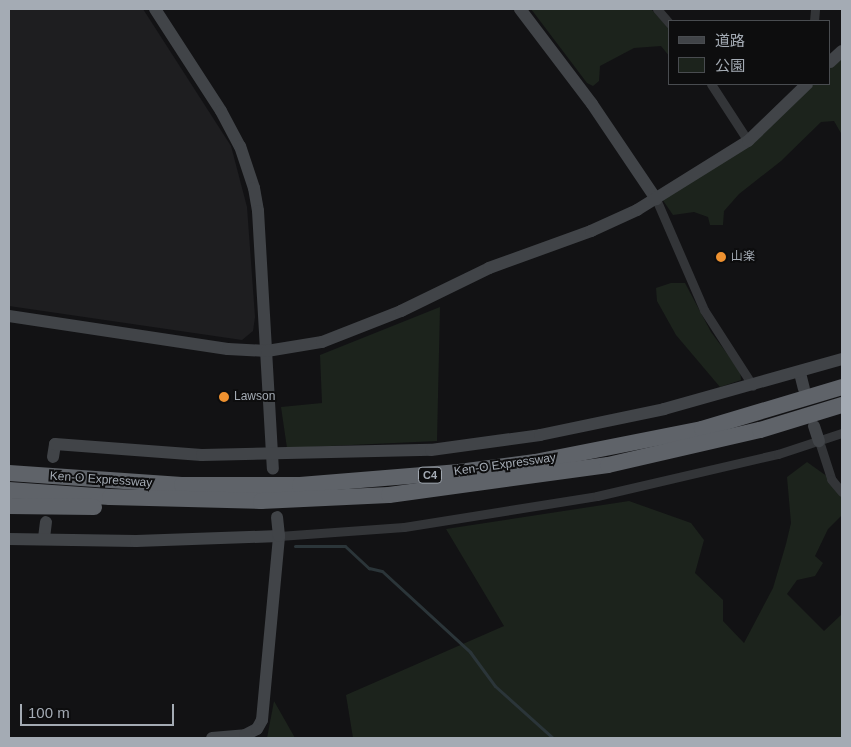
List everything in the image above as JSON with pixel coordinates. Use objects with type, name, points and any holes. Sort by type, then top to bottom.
[{"type":"highway","name":"Ken-O Expressway","points":[[9,473],[172,485],[300,485],[459,472],[536,462],[702,429],[842,387]]},
{"type":"highway","name":"Ken-O Expressway","points":[[9,490],[110,497],[261,501],[389,496],[527,479],[665,453],[760,430],[842,405]]},
{"type":"highway","points":[[9,506],[106,507],[261,501]]},
{"type":"street","points":[[155,9],[221,112],[240,146],[254,188],[267,351],[273,469]]},
{"type":"street","points":[[520,9],[592,104],[656,199],[704,310],[753,386]]},
{"type":"street","points":[[657,9],[668,22]]},
{"type":"street","points":[[831,61],[842,50]]},
{"type":"street","points":[[712,85],[748,141]]},
{"type":"street","points":[[9,316],[228,349],[267,351],[322,342],[364,327],[489,268],[591,231],[656,199],[748,141],[805,85]]},
{"type":"street","points":[[53,457],[55,444],[155,453],[273,454],[431,450],[540,435],[753,386],[842,359]]},
{"type":"street","points":[[800,373],[804,389]]},
{"type":"street","points":[[814,426],[831,478],[842,492]]},
{"type":"street","points":[[9,539],[44,538],[136,542],[279,536],[404,527],[597,496],[704,473],[842,433]]},
{"type":"street","points":[[212,738],[258,734],[262,720],[279,536],[277,517]]},
{"type":"street","points":[[44,538],[46,522]]},
{"type":"shaded area","points":[[9,9],[143,9],[231,146],[247,207],[255,317],[253,331],[242,340],[9,306]]},
{"type":"green space","points":[[531,9],[651,9],[668,28],[668,55],[661,46],[634,48],[600,66],[599,81],[593,86],[587,83]]},
{"type":"green space","points":[[842,56],[842,135],[834,121],[821,122],[781,161],[739,194],[724,211],[723,225],[710,225],[708,217],[694,212],[673,215],[662,199],[754,143],[813,85],[831,85],[831,67]]},
{"type":"green space","points":[[671,283],[685,283],[711,332],[740,371],[741,380],[720,387],[676,335],[657,301],[656,288]]},
{"type":"green space","points":[[440,307],[437,441],[287,448],[281,407],[322,403],[320,355]]},
{"type":"green space","points":[[807,462],[835,482],[842,494],[842,515],[828,529],[815,556],[823,563],[815,576],[797,580],[787,594],[824,631],[842,614],[842,738],[353,738],[346,695],[504,626],[446,529],[629,501],[691,523],[704,540],[695,573],[723,600],[723,621],[744,643],[773,588],[786,544],[791,523],[787,477]]},
{"type":"green space","points":[[274,701],[295,738],[267,738]]},
{"type":"waterway","points":[[295,546],[345,546],[369,568],[382,571],[470,652],[495,686],[553,738]]},
{"type":"place","name":"山楽","points":[[721,257]]},
{"type":"place","name":"Lawson","points":[[224,397]]}]
